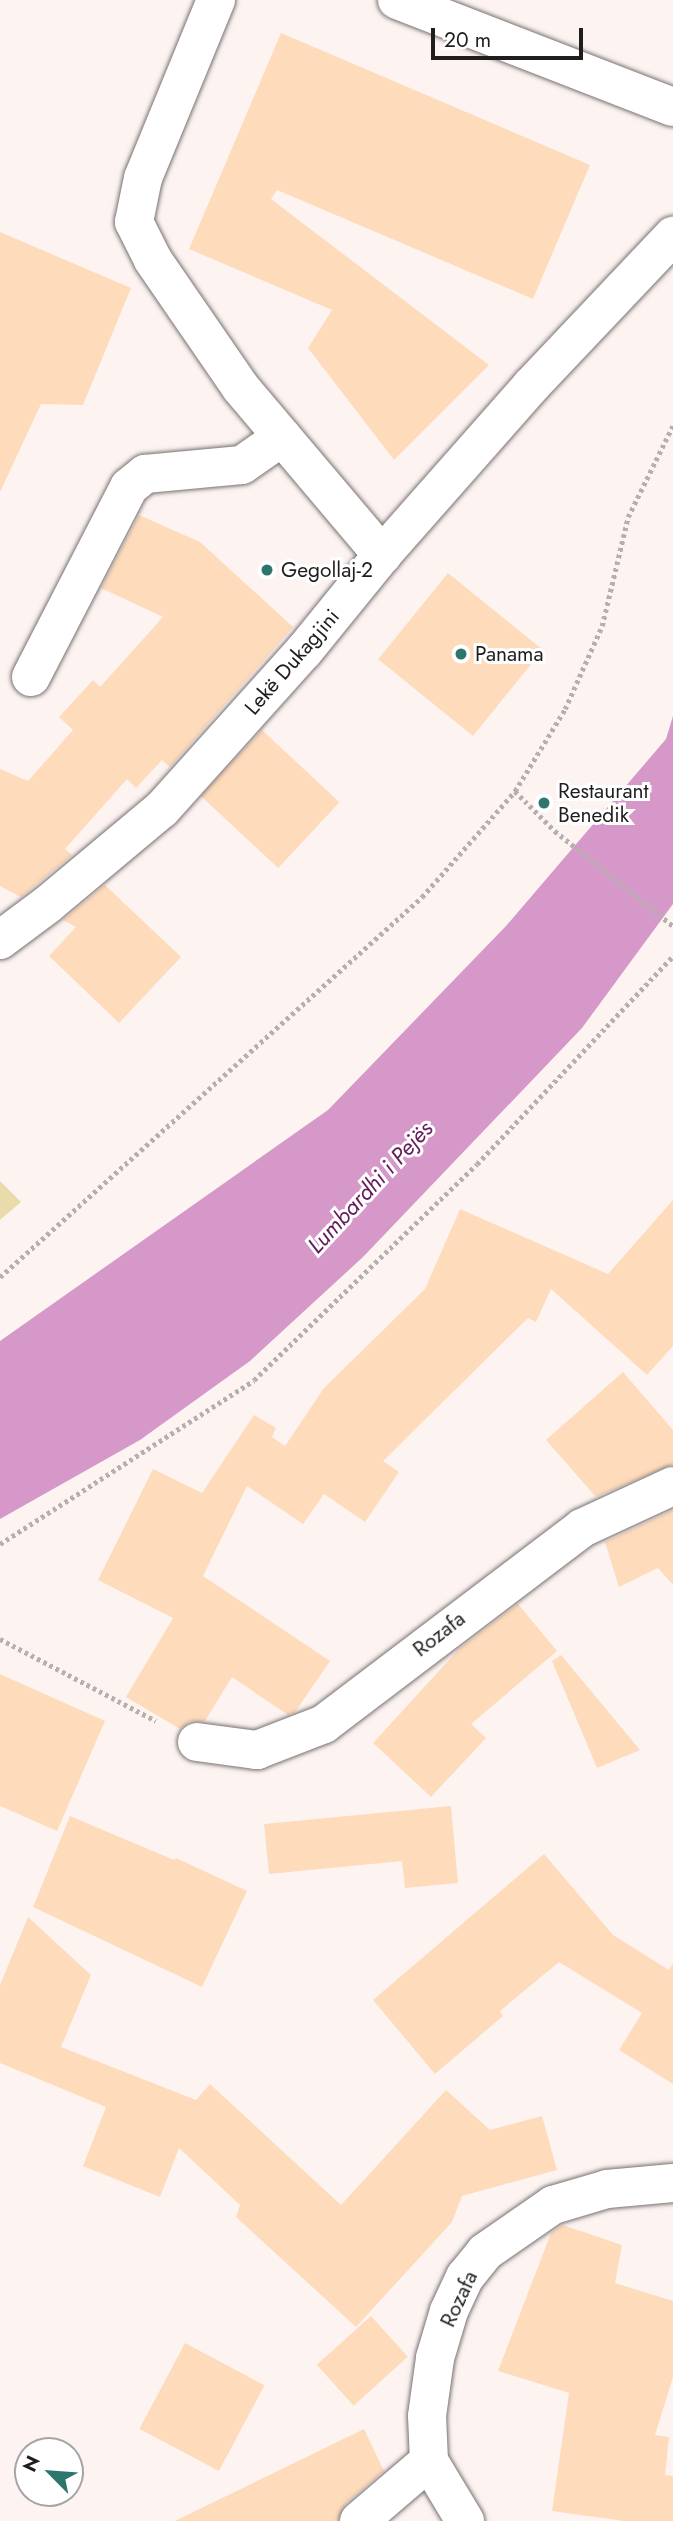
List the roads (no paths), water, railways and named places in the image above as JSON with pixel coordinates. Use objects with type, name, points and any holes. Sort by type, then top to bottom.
[{"type":"street","points":[[216,0],[143,178],[134,222],[153,260],[234,378],[382,555]]},
{"type":"street","points":[[397,0],[673,107]]},
{"type":"street","name":"Lekë Dukagjini","points":[[0,940],[47,905],[162,808],[304,651],[382,555],[531,386],[673,236]]},
{"type":"street","points":[[31,677],[129,487],[145,474],[242,465],[282,437]]},
{"type":"street","name":"Rozafa","points":[[197,1742],[257,1750],[324,1724],[582,1528],[673,1486]]},
{"type":"street","name":"Rozafa","points":[[429,2461],[427,2416],[435,2358],[449,2311],[460,2288],[485,2252],[553,2205],[607,2189],[673,2183]]},
{"type":"street","points":[[359,2521],[429,2461],[465,2521]]},
{"type":"water","name":"Lumbardhi i Pejës","points":[[673,716],[673,904],[582,1028],[363,1257],[250,1361],[140,1440],[0,1519],[0,1341],[328,1110],[506,926],[666,739]]},
{"type":"place","name":"Gegollaj-2","points":[[267,570]]},
{"type":"place","name":"Panama","points":[[461,654]]},
{"type":"place","name":"Restaurant Benedik","points":[[544,803]]}]
